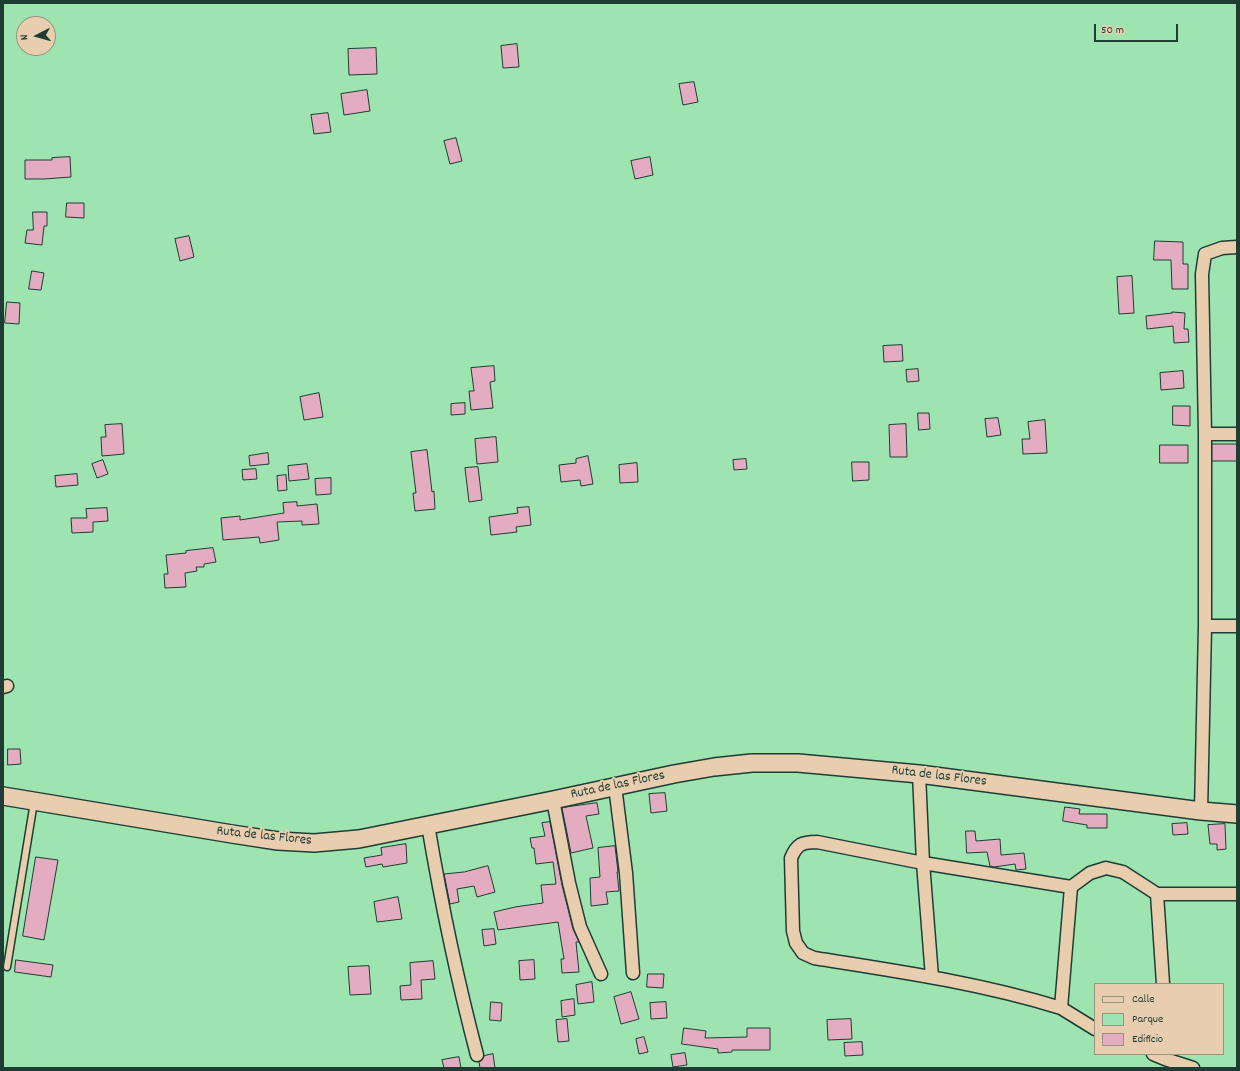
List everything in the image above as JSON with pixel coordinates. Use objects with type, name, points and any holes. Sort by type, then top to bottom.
[{"type":"main road","name":"Ruta de las Flores","points":[[3,796],[278,841],[314,843],[359,839],[680,773],[752,763],[798,763],[919,774],[1202,811],[1237,814]]},
{"type":"street","points":[[1202,811],[1205,626],[1205,434],[1202,274],[1204,254],[1222,248],[1237,247]]},
{"type":"street","points":[[1205,434],[1237,434]]},
{"type":"street","points":[[1205,626],[1237,626]]},
{"type":"street","points":[[919,774],[923,862],[932,977]]},
{"type":"street","points":[[615,786],[626,873],[633,973]]},
{"type":"street","points":[[553,800],[569,883],[580,927],[601,974]]},
{"type":"street","points":[[428,825],[439,886],[466,1013],[477,1055]]},
{"type":"street","points":[[1094,1028],[1061,1008],[1021,996],[932,977],[814,958],[803,953],[796,943],[793,931],[791,858],[796,847],[805,842],[817,842],[923,862],[1071,887],[1090,873],[1106,868],[1123,872],[1157,894],[1237,894]]},
{"type":"street","points":[[1061,1008],[1071,887]]},
{"type":"street","points":[[1157,894],[1163,983]]},
{"type":"street","points":[[1165,1056],[1192,1068]]},
{"type":"lane","points":[[7,967],[34,801]]},
{"type":"green space","points":[[3,3],[1237,3],[1237,1068],[3,1068]]},
{"type":"building","points":[[517,44],[519,67],[503,68],[501,46]]},
{"type":"building","points":[[376,48],[377,74],[349,75],[348,49]]},
{"type":"building","points":[[694,82],[698,102],[683,105],[679,84]]},
{"type":"building","points":[[367,90],[370,111],[344,115],[341,94]]},
{"type":"building","points":[[328,113],[331,132],[314,134],[311,115]]},
{"type":"building","points":[[456,138],[462,161],[450,164],[444,141]]},
{"type":"building","points":[[70,157],[71,177],[25,179],[25,160],[52,160],[52,158]]},
{"type":"building","points":[[650,157],[653,175],[635,179],[631,161]]},
{"type":"building","points":[[67,203],[84,203],[84,218],[66,217]]},
{"type":"building","points":[[33,212],[47,212],[47,226],[44,226],[42,245],[25,243],[27,230],[33,230]]},
{"type":"building","points":[[189,236],[194,257],[180,261],[175,239]]},
{"type":"building","points":[[1155,241],[1183,242],[1183,264],[1188,264],[1188,289],[1172,289],[1171,260],[1154,260]]},
{"type":"building","points":[[32,271],[44,273],[41,290],[29,289]]},
{"type":"building","points":[[1132,276],[1134,313],[1119,314],[1117,277]]},
{"type":"building","points":[[7,302],[20,303],[19,324],[5,323]]},
{"type":"building","points":[[1172,312],[1185,313],[1184,329],[1188,329],[1189,342],[1174,343],[1173,326],[1147,329],[1146,316]]},
{"type":"building","points":[[902,345],[903,361],[884,362],[883,346]]},
{"type":"building","points":[[494,366],[495,381],[490,382],[493,408],[471,410],[469,391],[474,391],[471,368]]},
{"type":"building","points":[[918,369],[919,381],[907,382],[906,370]]},
{"type":"building","points":[[1183,371],[1184,388],[1161,390],[1160,373]]},
{"type":"building","points":[[319,393],[323,417],[304,420],[300,397]]},
{"type":"building","points":[[465,403],[465,414],[451,415],[451,404]]},
{"type":"building","points":[[1173,406],[1190,406],[1190,426],[1173,425]]},
{"type":"building","points":[[918,413],[929,413],[930,429],[919,430]]},
{"type":"building","points":[[998,418],[1001,435],[987,437],[985,419]]},
{"type":"building","points":[[1045,420],[1047,453],[1023,454],[1022,439],[1030,439],[1028,422]]},
{"type":"building","points":[[122,424],[124,454],[102,456],[101,437],[106,437],[105,425]]},
{"type":"building","points":[[906,424],[907,457],[890,457],[889,425]]},
{"type":"building","points":[[496,437],[498,462],[477,464],[475,439]]},
{"type":"building","points":[[1212,444],[1237,444],[1237,461],[1212,461]]},
{"type":"building","points":[[1160,445],[1188,445],[1188,463],[1160,463]]},
{"type":"building","points":[[427,450],[432,492],[434,491],[435,509],[415,511],[413,493],[416,493],[411,452]]},
{"type":"building","points":[[268,453],[269,464],[250,466],[249,456]]},
{"type":"building","points":[[588,456],[593,484],[581,486],[580,480],[561,482],[559,465],[576,463],[576,459]]},
{"type":"building","points":[[746,459],[747,469],[734,470],[733,460]]},
{"type":"building","points":[[103,460],[108,474],[97,478],[92,464]]},
{"type":"building","points":[[852,462],[869,462],[869,480],[853,481]]},
{"type":"building","points":[[637,463],[638,482],[620,483],[619,465]]},
{"type":"building","points":[[307,464],[309,479],[289,481],[288,466]]},
{"type":"building","points":[[478,467],[482,500],[469,502],[465,468]]},
{"type":"building","points":[[256,469],[257,479],[243,480],[242,470]]},
{"type":"building","points":[[77,474],[78,485],[56,487],[55,476]]},
{"type":"building","points":[[286,475],[287,490],[278,491],[277,476]]},
{"type":"building","points":[[331,478],[331,494],[316,495],[315,479]]},
{"type":"building","points":[[297,502],[297,506],[317,504],[319,524],[302,525],[302,521],[277,522],[279,540],[260,543],[259,537],[223,540],[221,518],[240,516],[240,520],[284,513],[283,503]]},
{"type":"building","points":[[529,507],[531,525],[516,527],[517,532],[491,535],[489,517],[518,513],[517,508]]},
{"type":"building","points":[[107,508],[108,521],[93,522],[93,532],[72,533],[71,518],[87,518],[86,509]]},
{"type":"building","points":[[213,548],[216,562],[204,564],[204,567],[196,567],[197,571],[185,573],[186,587],[165,588],[164,574],[168,574],[166,555]]},
{"type":"building","points":[[8,749],[20,749],[21,764],[8,765]]},
{"type":"building","points":[[665,793],[667,811],[651,813],[649,794]]},
{"type":"building","points":[[597,803],[599,814],[586,816],[593,848],[571,853],[562,808]]},
{"type":"building","points":[[1065,807],[1080,809],[1079,814],[1107,814],[1107,828],[1087,828],[1087,825],[1063,821]]},
{"type":"building","points":[[550,822],[562,885],[573,929],[579,942],[576,942],[579,972],[562,973],[561,959],[564,959],[558,922],[498,930],[494,912],[543,903],[541,885],[556,884],[553,862],[536,864],[534,848],[532,848],[530,838],[545,836],[542,823]]},
{"type":"building","points":[[1187,823],[1188,834],[1173,835],[1172,824]]},
{"type":"building","points":[[1225,824],[1226,849],[1217,850],[1217,844],[1210,844],[1208,825]]},
{"type":"building","points":[[966,831],[975,831],[976,841],[1000,839],[1001,855],[1024,853],[1026,869],[1016,870],[1015,864],[994,867],[990,866],[987,852],[967,853]]},
{"type":"building","points":[[406,844],[407,863],[383,867],[382,864],[366,867],[364,858],[382,855],[381,848]]},
{"type":"building","points":[[615,846],[619,891],[606,892],[608,904],[591,906],[590,878],[600,877],[598,848]]},
{"type":"building","points":[[36,857],[58,860],[44,940],[23,936]]},
{"type":"building","points":[[488,866],[495,892],[477,897],[474,886],[457,889],[459,902],[450,904],[444,874],[464,872]]},
{"type":"building","points":[[398,897],[402,919],[377,922],[374,902]]},
{"type":"building","points":[[494,929],[496,944],[484,946],[482,930]]},
{"type":"building","points":[[16,960],[53,965],[51,977],[15,972]]},
{"type":"building","points":[[534,960],[535,979],[520,980],[519,961]]},
{"type":"building","points":[[433,961],[435,979],[421,980],[422,999],[401,1000],[400,986],[411,985],[410,963]]},
{"type":"building","points":[[369,966],[371,994],[350,995],[348,967]]},
{"type":"building","points":[[648,974],[664,974],[663,988],[647,987]]},
{"type":"building","points":[[592,982],[594,1002],[578,1004],[576,985]]},
{"type":"building","points":[[631,992],[639,1019],[621,1024],[614,997]]},
{"type":"building","points":[[574,999],[575,1015],[562,1017],[561,1001]]},
{"type":"building","points":[[491,1002],[502,1003],[501,1021],[490,1020]]},
{"type":"building","points":[[666,1002],[667,1018],[651,1019],[650,1003]]},
{"type":"building","points":[[567,1019],[569,1041],[558,1042],[556,1020]]},
{"type":"building","points":[[851,1019],[852,1039],[828,1040],[827,1020]]},
{"type":"building","points":[[684,1028],[706,1031],[705,1038],[747,1037],[747,1028],[770,1028],[770,1050],[732,1050],[732,1052],[718,1053],[718,1049],[682,1044]]},
{"type":"building","points":[[644,1037],[648,1052],[639,1054],[636,1039]]},
{"type":"building","points":[[862,1042],[863,1055],[845,1056],[844,1043]]},
{"type":"building","points":[[685,1053],[687,1065],[673,1067],[671,1055]]},
{"type":"building","points":[[493,1054],[495,1068],[480,1068],[479,1062],[484,1056]]},
{"type":"building","points":[[459,1057],[461,1068],[444,1068],[442,1060]]}]
